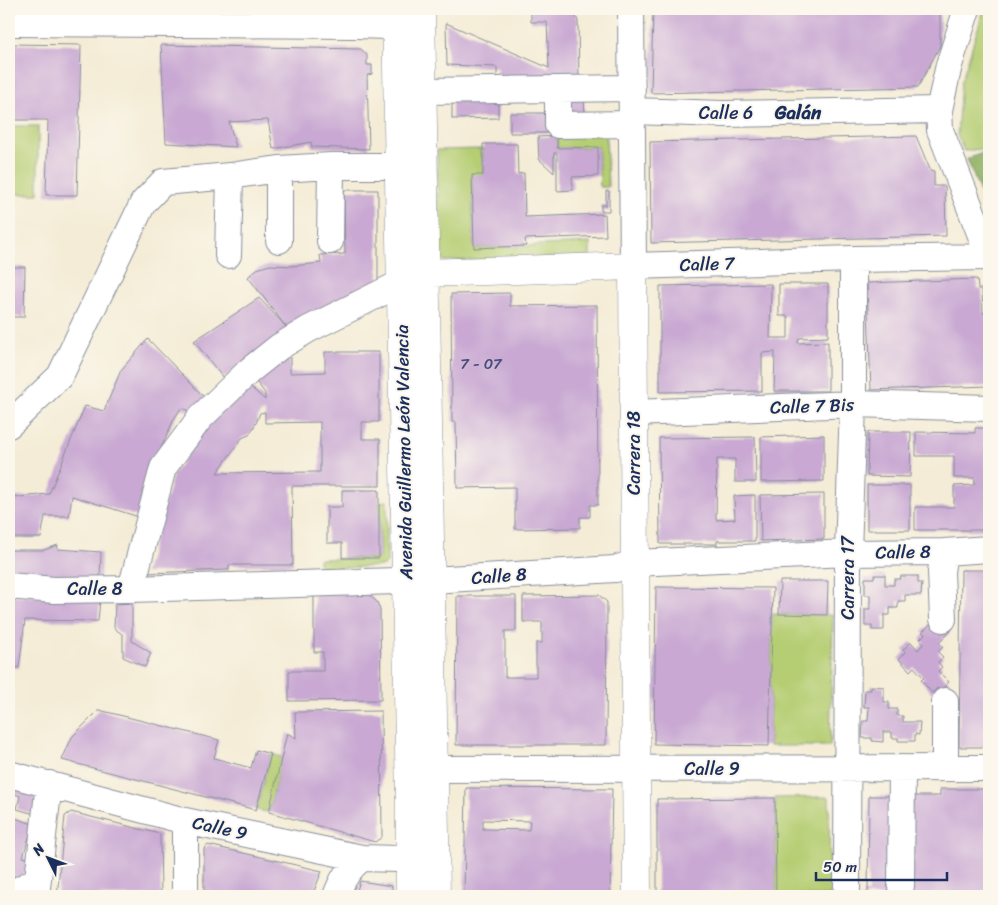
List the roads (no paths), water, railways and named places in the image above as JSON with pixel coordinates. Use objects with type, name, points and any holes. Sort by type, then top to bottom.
[{"type":"main road","name":"Avenida Guillermo León Valencia","points":[[409,18],[422,91],[413,278],[419,581],[434,769],[422,860],[410,896]]},
{"type":"main road","name":"Avenida Guillermo León Valencia","points":[[409,18],[399,166],[413,278]]},
{"type":"main road","name":"Calle 7","points":[[413,278],[633,266]]},
{"type":"main road","name":"Carrera 18","points":[[633,266],[637,896]]},
{"type":"main road","name":"Avenida Guillermo León Valencia","points":[[419,581],[410,804],[422,860],[436,896]]},
{"type":"street","name":"Carrera 18","points":[[631,9],[633,266]]},
{"type":"street","points":[[967,9],[949,65],[939,110],[940,130],[989,257]]},
{"type":"street","points":[[9,23],[357,25],[409,18]]},
{"type":"street","name":"Calle 6","points":[[422,91],[594,88],[632,108],[723,114],[939,110]]},
{"type":"street","points":[[594,88],[594,125]]},
{"type":"street","points":[[558,89],[558,125],[594,125],[632,108]]},
{"type":"street","points":[[9,425],[60,376],[144,203],[162,182],[230,176],[279,169],[331,166],[399,166]]},
{"type":"street","points":[[330,241],[331,166]]},
{"type":"street","points":[[279,169],[279,240]]},
{"type":"street","points":[[228,255],[230,176]]},
{"type":"street","name":"Calle 7","points":[[633,266],[989,257]]},
{"type":"street","name":"Carrera 17","points":[[848,896],[848,553],[853,404],[853,259]]},
{"type":"street","points":[[131,589],[163,468],[200,418],[250,370],[279,347],[309,329],[413,278]]},
{"type":"street","name":"Calle 7 Bis","points":[[634,413],[853,404],[989,408]]},
{"type":"street","name":"Calle 8","points":[[9,586],[54,590],[419,581],[615,569],[634,563],[848,553],[944,552],[989,549]]},
{"type":"street","points":[[943,618],[941,572],[944,552]]},
{"type":"street","points":[[945,701],[945,768]]},
{"type":"street","points":[[901,886],[902,768]]},
{"type":"street","name":"Calle 9","points":[[434,769],[989,768]]},
{"type":"street","name":"Calle 9","points":[[9,774],[185,821],[362,858],[422,860]]},
{"type":"street","points":[[9,895],[37,888],[49,784]]},
{"type":"street","points":[[185,821],[185,896]]},
{"type":"street","points":[[336,896],[349,868],[362,858]]},
{"type":"district","name":"Galán","points":[[798,112]]}]
